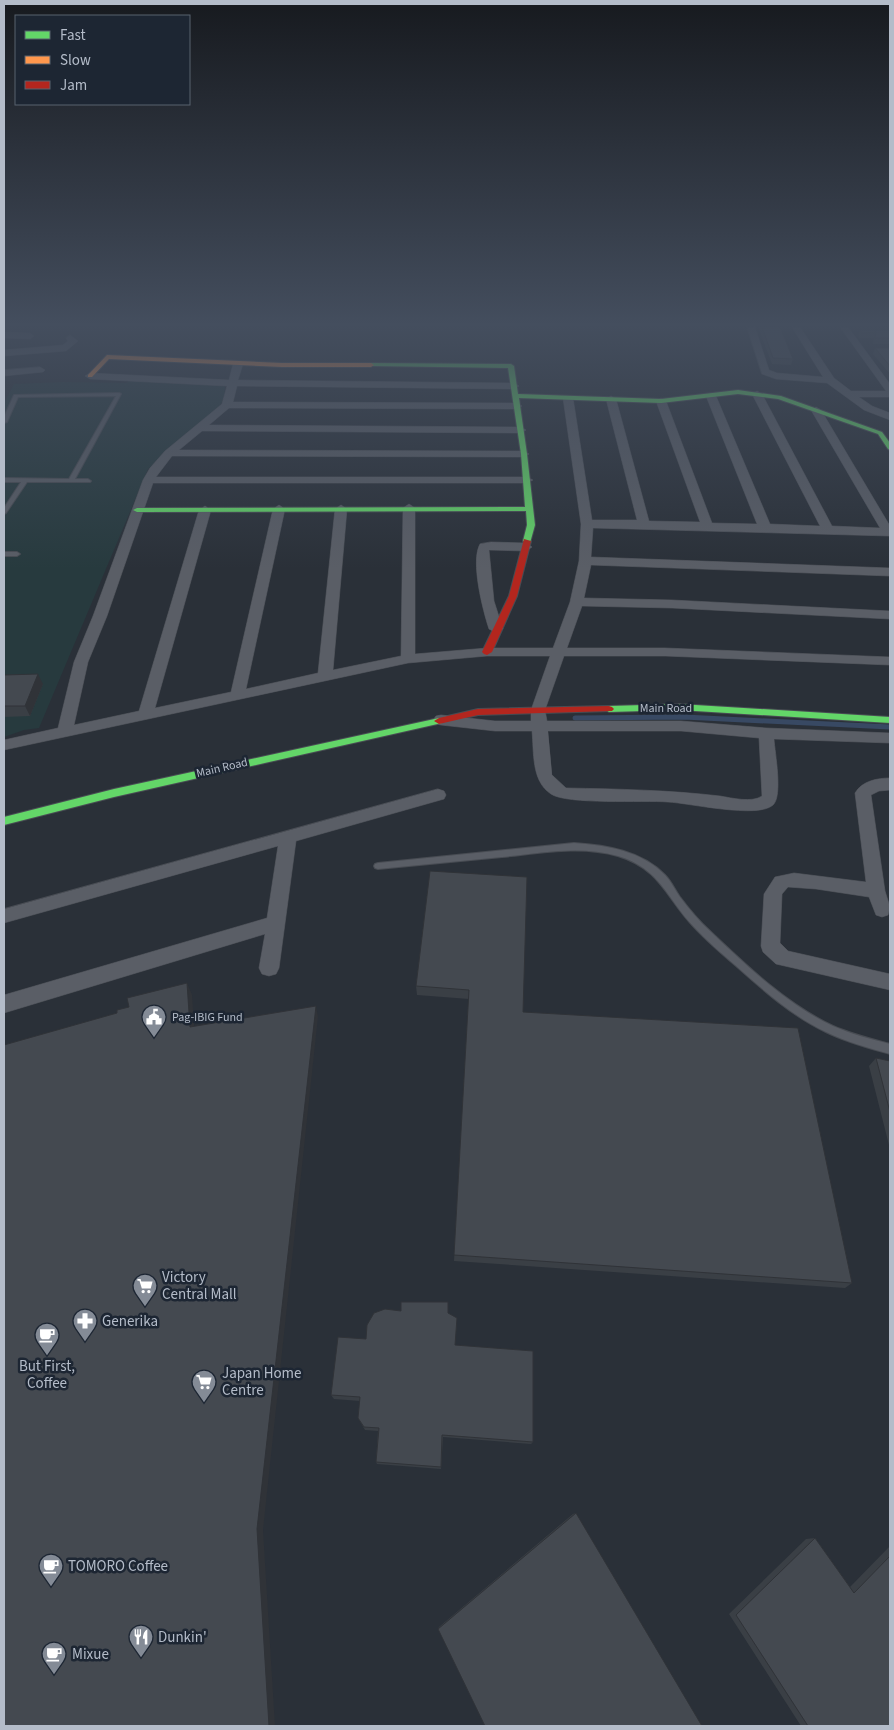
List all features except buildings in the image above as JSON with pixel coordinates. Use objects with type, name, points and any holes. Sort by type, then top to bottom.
[{"type":"street","points":[[65,731],[81,662],[100,616],[149,480],[154,470],[169,453],[224,408]]},
{"type":"street","points":[[486,652],[512,596],[526,547],[530,525],[527,480],[518,408]]},
{"type":"street","points":[[569,408],[587,524],[586,561],[577,602],[538,710],[544,775],[554,790],[564,794],[668,796],[743,805],[760,805],[767,802],[770,796],[766,733]]},
{"type":"street","points":[[613,408],[644,524]]},
{"type":"street","points":[[663,408],[707,526]]},
{"type":"street","points":[[716,408],[765,528]]},
{"type":"street","points":[[764,408],[827,529]]},
{"type":"street","points":[[810,408],[880,433],[890,448]]},
{"type":"street","points":[[868,408],[889,416]]},
{"type":"street","points":[[816,410],[889,532]]},
{"type":"street","points":[[200,428],[521,430]]},
{"type":"street","points":[[169,453],[524,454]]},
{"type":"street","points":[[149,480],[527,480]]},
{"type":"street","points":[[408,659],[409,508]]},
{"type":"street","points":[[237,696],[279,509]]},
{"type":"street","points":[[325,677],[341,509]]},
{"type":"street","points":[[137,510],[529,509]]},
{"type":"street","points":[[145,715],[205,510]]},
{"type":"street","points":[[587,524],[644,524],[889,532]]},
{"type":"street","points":[[496,630],[487,601],[482,553],[484,547],[526,547]]},
{"type":"street","points":[[586,561],[890,572]]},
{"type":"street","points":[[577,602],[672,604],[890,616]]},
{"type":"street","points":[[4,744],[408,659],[486,652],[665,652],[890,661]]},
{"type":"street","name":"Main Road","points":[[4,821],[133,789],[478,712],[679,707],[890,720]]},
{"type":"street","name":"Main Road","points":[[442,720],[495,726],[682,726],[766,733],[890,738]]},
{"type":"street","points":[[882,910],[876,892],[863,794],[869,788],[879,784],[890,784]]},
{"type":"street","points":[[4,916],[438,795]]},
{"type":"street","points":[[269,968],[288,837]]},
{"type":"street","points":[[876,892],[786,880],[776,887],[773,894],[770,946],[783,958],[890,982]]},
{"type":"street","points":[[4,1004],[275,923]]},
{"type":"lane","points":[[4,422],[11,408]]},
{"type":"lane","points":[[71,481],[111,408]]},
{"type":"lane","points":[[4,480],[88,481]]},
{"type":"lane","points":[[4,512],[25,480]]},
{"type":"lane","points":[[4,554],[17,554]]},
{"type":"lane","points":[[378,866],[574,846],[601,848],[621,854],[646,865],[662,878],[682,907],[702,929],[774,992],[802,1013],[852,1039],[890,1049]]},
{"type":"green space","points":[[4,408],[218,408],[148,469],[39,728],[24,730],[4,737]]},
{"type":"waterway","points":[[575,718],[684,717],[890,727]]},
{"type":"traffic: fast","points":[[517,408],[531,525],[527,541]]},
{"type":"traffic: fast","points":[[809,408],[880,433],[890,448]]},
{"type":"traffic: fast","points":[[137,510],[529,509]]},
{"type":"traffic: fast","points":[[609,709],[679,707],[890,720]]},
{"type":"traffic: fast","points":[[4,821],[114,793],[439,721]]},
{"type":"traffic: jam","points":[[487,652],[513,596],[527,541]]},
{"type":"traffic: jam","points":[[439,721],[478,712],[609,709]]},
{"type":"place","name":"Pag-IBIG Fund","points":[[154,1038]]},
{"type":"place","name":"Victory Central Mall","points":[[145,1307]]},
{"type":"place","name":"Generika","points":[[85,1342]]},
{"type":"place","name":"But First, Coffee","points":[[47,1356]]},
{"type":"place","name":"Japan Home Centre","points":[[204,1403]]},
{"type":"place","name":"TOMORO Coffee","points":[[51,1587]]},
{"type":"place","name":"Dunkin'","points":[[141,1658]]},
{"type":"place","name":"Mixue","points":[[54,1675]]}]
